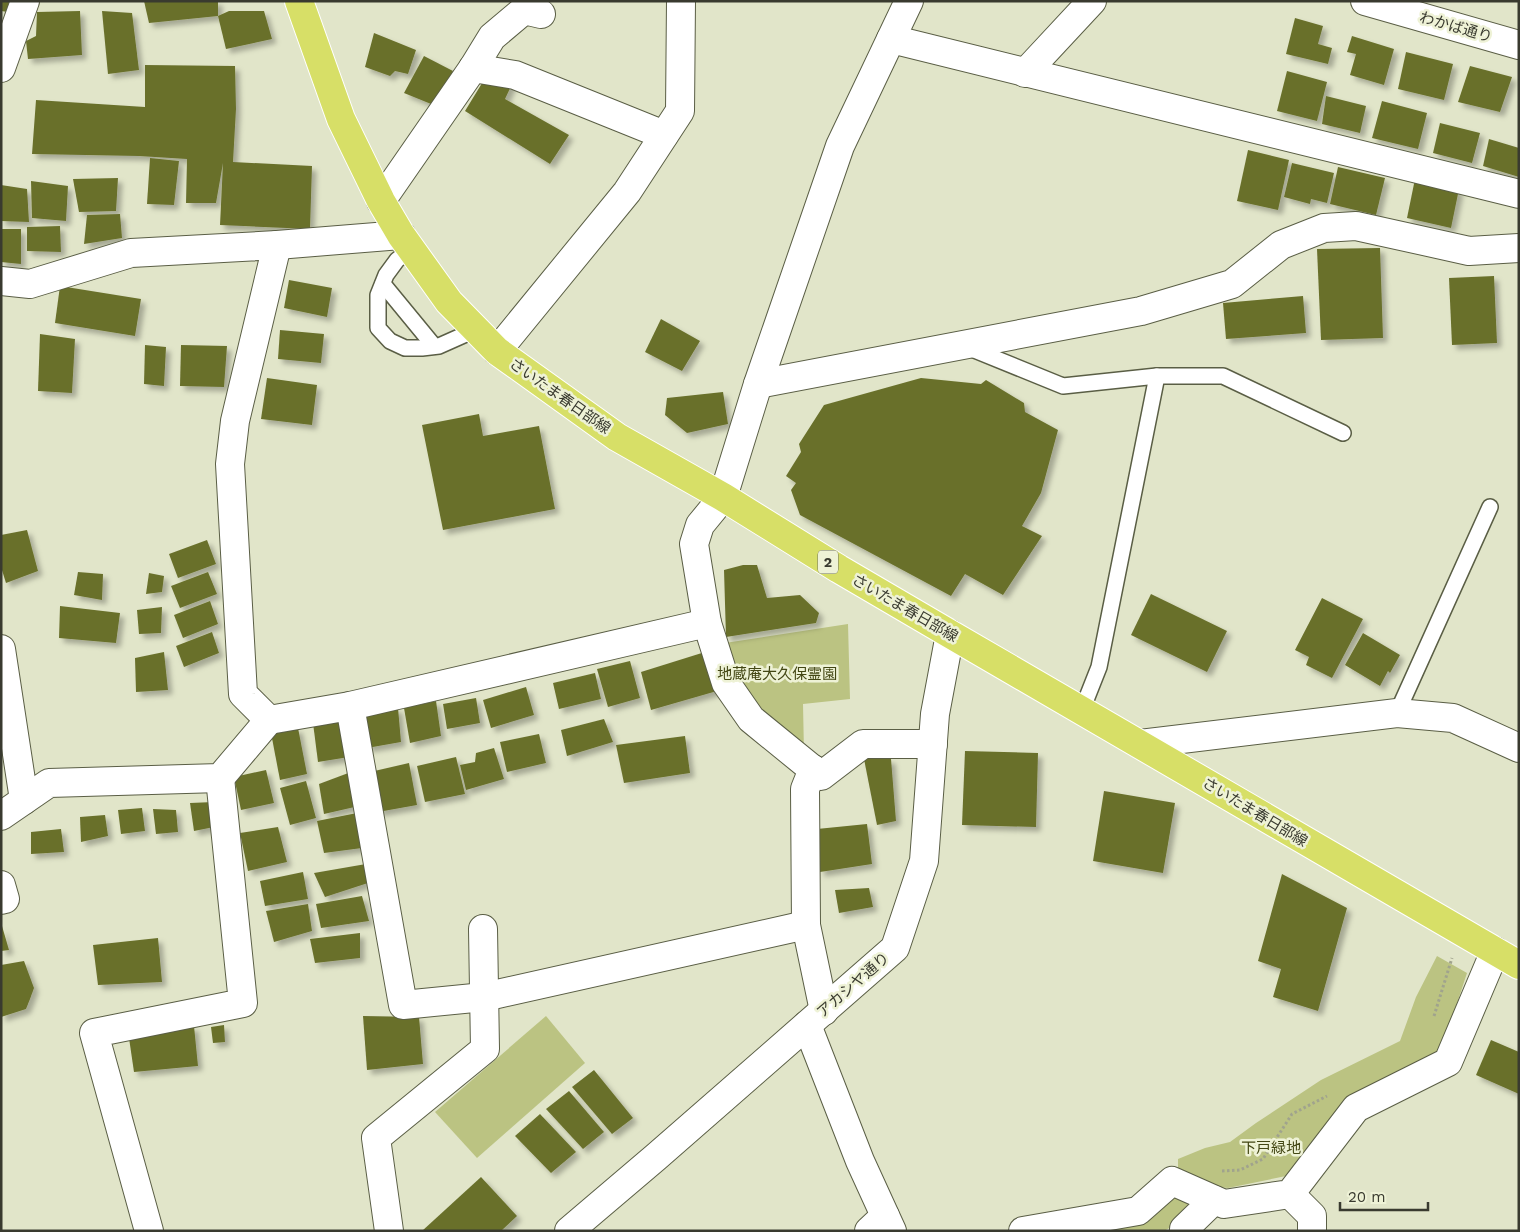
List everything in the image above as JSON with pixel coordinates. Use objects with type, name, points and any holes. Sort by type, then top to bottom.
[{"type":"main road","name":"さいたま春日部線","points":[[299,1],[341,119],[381,202],[406,242],[449,302],[498,351],[617,437],[723,497],[839,569],[1315,848],[1519,965]]},
{"type":"street","points":[[1,68],[25,1]]},
{"type":"street","points":[[498,351],[628,192],[680,111],[682,57],[681,1]]},
{"type":"street","points":[[908,1],[840,146],[758,384],[723,497],[700,525],[694,544],[707,623],[726,682],[751,719],[821,776],[863,744],[933,744]]},
{"type":"street","points":[[1025,73],[1092,1]]},
{"type":"street","name":"わかば通り","points":[[1365,1],[1519,45]]},
{"type":"street","points":[[381,202],[473,68],[492,37],[524,10],[541,14]]},
{"type":"street","points":[[891,39],[1519,194]]},
{"type":"street","points":[[473,68],[515,75],[664,135]]},
{"type":"street","points":[[758,384],[961,344],[1142,312],[1232,284],[1281,245],[1324,228],[1356,226],[1469,251],[1519,248]]},
{"type":"street","points":[[1,281],[30,284],[131,253],[277,245],[406,242]]},
{"type":"street","points":[[268,720],[243,694],[230,464],[235,421],[277,245]]},
{"type":"street","points":[[149,1231],[94,1033],[243,1003],[220,778],[268,720],[350,706],[707,623]]},
{"type":"street","name":"アカシヤ通り","points":[[569,1231],[895,948],[924,861],[936,714],[950,634]]},
{"type":"street","points":[[1,649],[24,800]]},
{"type":"street","points":[[350,706],[403,1005],[484,997],[806,925]]},
{"type":"street","points":[[1140,744],[1396,713],[1453,718],[1519,748]]},
{"type":"street","points":[[812,769],[805,789],[806,925],[815,1018],[882,1226]]},
{"type":"street","points":[[1,816],[49,783],[220,778]]},
{"type":"street","points":[[1,886],[5,899],[1,900]]},
{"type":"street","points":[[389,1231],[376,1138],[485,1048],[483,929]]},
{"type":"street","points":[[1023,1231],[1138,1212],[1172,1181],[1224,1204],[1290,1194],[1356,1108],[1448,1062],[1495,951]]},
{"type":"street","points":[[1290,1194],[1312,1216],[1312,1231]]},
{"type":"street","points":[[1184,1231],[1214,1200]]},
{"type":"lane","points":[[406,242],[398,260],[386,275],[378,295],[378,328],[390,341],[405,348],[439,346],[475,330]]},
{"type":"lane","points":[[383,284],[434,346]]},
{"type":"lane","points":[[961,344],[1063,386],[1157,376],[1223,376],[1343,433]]},
{"type":"lane","points":[[1082,710],[1099,667],[1157,376]]},
{"type":"lane","points":[[1396,713],[1490,508]]},
{"type":"green space","name":"地蔵庵大久保霊園","points":[[848,624],[850,699],[803,704],[804,753],[753,712],[727,662],[725,643]]},
{"type":"green space","name":"下戸緑地","points":[[1437,956],[1467,973],[1443,1046],[1398,1082],[1351,1099],[1286,1176],[1228,1188],[1178,1183],[1178,1159],[1205,1148],[1230,1142],[1321,1080],[1400,1041],[1416,997]]},
{"type":"green space","points":[[546,1016],[585,1063],[477,1158],[435,1112]]},
{"type":"green space","points":[[1180,1198],[1197,1212],[1164,1231],[1058,1231],[1163,1200]]},
{"type":"building","points":[[1,1],[9,1],[8,12],[1,11]]},
{"type":"building","points":[[144,1],[218,1],[218,16],[149,23]]},
{"type":"building","points":[[80,11],[82,55],[28,59],[26,41],[36,36],[37,12]]},
{"type":"building","points":[[102,11],[132,13],[139,70],[108,74]]},
{"type":"building","points":[[229,11],[264,11],[272,39],[226,49],[218,16]]},
{"type":"building","points":[[1295,18],[1323,26],[1318,44],[1332,48],[1328,64],[1286,54]]},
{"type":"building","points":[[374,33],[416,50],[408,74],[395,71],[390,76],[365,67]]},
{"type":"building","points":[[1352,36],[1394,49],[1384,85],[1350,75],[1356,54],[1347,52]]},
{"type":"building","points":[[1406,52],[1453,64],[1444,100],[1398,89]]},
{"type":"building","points":[[424,56],[453,71],[436,106],[404,93]]},
{"type":"building","points":[[145,65],[235,66],[236,109],[233,162],[312,166],[310,229],[220,225],[223,163],[216,203],[186,203],[187,159],[32,154],[36,100],[145,107]]},
{"type":"building","points":[[1470,66],[1512,77],[1500,112],[1458,102]]},
{"type":"building","points":[[1287,71],[1327,82],[1317,121],[1277,111]]},
{"type":"building","points":[[487,75],[513,82],[505,99],[569,135],[550,164],[465,111]]},
{"type":"building","points":[[1326,96],[1366,106],[1360,133],[1322,124]]},
{"type":"building","points":[[1382,101],[1427,113],[1418,149],[1372,138]]},
{"type":"building","points":[[1440,123],[1480,133],[1472,163],[1433,153]]},
{"type":"building","points":[[1489,139],[1519,148],[1519,177],[1483,166]]},
{"type":"building","points":[[1248,150],[1289,160],[1278,210],[1237,201]]},
{"type":"building","points":[[150,158],[179,161],[174,205],[147,204]]},
{"type":"building","points":[[1292,163],[1334,173],[1327,203],[1311,199],[1310,204],[1284,197]]},
{"type":"building","points":[[1338,167],[1385,178],[1376,215],[1330,204]]},
{"type":"building","points":[[118,178],[116,211],[79,212],[73,179]]},
{"type":"building","points":[[1415,179],[1459,189],[1451,228],[1407,218]]},
{"type":"building","points":[[31,181],[68,186],[66,221],[32,218]]},
{"type":"building","points":[[1,185],[27,189],[29,222],[1,221]]},
{"type":"building","points":[[120,214],[122,238],[84,244],[87,215]]},
{"type":"building","points":[[60,226],[61,252],[27,251],[27,227]]},
{"type":"building","points":[[1,229],[21,229],[21,264],[1,262]]},
{"type":"building","points":[[1380,248],[1383,338],[1321,340],[1317,249]]},
{"type":"building","points":[[1494,276],[1497,343],[1452,345],[1449,278]]},
{"type":"building","points":[[289,280],[332,288],[327,317],[284,308]]},
{"type":"building","points":[[60,286],[141,299],[135,336],[55,323]]},
{"type":"building","points":[[1303,296],[1306,333],[1226,339],[1223,303]]},
{"type":"building","points":[[661,319],[700,341],[682,371],[645,352]]},
{"type":"building","points":[[280,330],[324,334],[321,363],[278,359]]},
{"type":"building","points":[[40,334],[75,339],[72,393],[38,391]]},
{"type":"building","points":[[145,345],[166,347],[164,386],[144,384]]},
{"type":"building","points":[[181,345],[227,346],[224,387],[180,386]]},
{"type":"building","points":[[267,378],[317,385],[312,425],[261,419]]},
{"type":"building","points":[[921,378],[981,384],[986,380],[1024,403],[1025,412],[1058,430],[1041,493],[1022,526],[1042,536],[1003,595],[965,574],[951,596],[800,515],[791,490],[796,483],[786,476],[801,452],[799,444],[824,405]]},
{"type":"building","points":[[723,392],[728,424],[687,433],[665,415],[667,398]]},
{"type":"building","points":[[479,414],[483,436],[539,426],[555,509],[443,530],[422,425]]},
{"type":"building","points":[[27,530],[38,571],[6,583],[1,567],[1,535]]},
{"type":"building","points":[[207,540],[216,564],[178,578],[169,554]]},
{"type":"building","points":[[743,565],[757,565],[767,598],[800,595],[819,613],[816,623],[726,637],[724,570]]},
{"type":"building","points":[[78,572],[103,574],[102,600],[74,595]]},
{"type":"building","points":[[208,572],[217,594],[180,608],[171,586]]},
{"type":"building","points":[[149,573],[164,576],[162,592],[146,594]]},
{"type":"building","points":[[1151,594],[1227,631],[1207,672],[1131,635]]},
{"type":"building","points":[[1322,598],[1363,619],[1332,678],[1306,665],[1309,657],[1295,650]]},
{"type":"building","points":[[210,601],[218,624],[183,638],[174,615]]},
{"type":"building","points":[[60,606],[120,613],[116,643],[59,638]]},
{"type":"building","points":[[162,607],[161,633],[139,634],[137,610]]},
{"type":"building","points":[[212,632],[219,653],[184,667],[176,646]]},
{"type":"building","points":[[1363,633],[1400,655],[1380,686],[1345,665]]},
{"type":"building","points":[[164,652],[168,690],[136,692],[135,658]]},
{"type":"building","points":[[705,652],[717,691],[651,710],[641,672]]},
{"type":"building","points":[[630,661],[640,698],[608,707],[597,669]]},
{"type":"building","points":[[595,673],[601,699],[559,709],[553,683]]},
{"type":"building","points":[[526,687],[534,715],[491,728],[483,700]]},
{"type":"building","points":[[476,698],[480,723],[447,729],[443,704]]},
{"type":"building","points":[[436,701],[441,736],[410,743],[404,708]]},
{"type":"building","points":[[398,708],[401,742],[367,748],[361,712]]},
{"type":"building","points":[[342,717],[349,757],[318,762],[313,723]]},
{"type":"building","points":[[604,719],[613,742],[567,756],[561,730]]},
{"type":"building","points":[[298,728],[307,774],[280,780],[271,733]]},
{"type":"building","points":[[539,734],[546,763],[507,772],[500,742]]},
{"type":"building","points":[[685,736],[690,773],[624,783],[616,745]]},
{"type":"building","points":[[494,748],[504,779],[466,790],[460,765],[475,762],[476,753]]},
{"type":"building","points":[[965,751],[1038,753],[1036,827],[962,825]]},
{"type":"building","points":[[456,757],[465,794],[425,802],[417,766]]},
{"type":"building","points":[[864,759],[891,759],[896,821],[877,825]]},
{"type":"building","points":[[409,763],[417,805],[378,812],[370,772]]},
{"type":"building","points":[[266,770],[274,803],[241,810],[234,777]]},
{"type":"building","points":[[351,772],[359,806],[324,814],[319,784]]},
{"type":"building","points":[[306,781],[316,818],[290,825],[280,788]]},
{"type":"building","points":[[1104,791],[1175,803],[1163,873],[1093,861]]},
{"type":"building","points":[[214,802],[219,826],[194,831],[190,803]]},
{"type":"building","points":[[142,808],[145,831],[121,834],[118,810]]},
{"type":"building","points":[[153,809],[176,810],[178,832],[156,834]]},
{"type":"building","points":[[357,813],[362,848],[324,853],[317,821]]},
{"type":"building","points":[[105,815],[108,836],[81,842],[80,817]]},
{"type":"building","points":[[867,824],[872,864],[820,872],[817,829]]},
{"type":"building","points":[[278,827],[287,862],[248,871],[240,833]]},
{"type":"building","points":[[61,829],[64,852],[31,854],[31,832]]},
{"type":"building","points":[[366,864],[368,883],[325,897],[314,873]]},
{"type":"building","points":[[303,872],[308,899],[265,906],[260,881]]},
{"type":"building","points":[[1282,874],[1347,908],[1318,1011],[1273,997],[1281,969],[1258,961]]},
{"type":"building","points":[[869,888],[873,907],[839,913],[835,890]]},
{"type":"building","points":[[362,896],[369,921],[321,928],[316,904]]},
{"type":"building","points":[[308,904],[312,931],[274,942],[266,911]]},
{"type":"building","points":[[2,926],[9,950],[1,951]]},
{"type":"building","points":[[360,933],[360,958],[315,963],[310,939]]},
{"type":"building","points":[[158,938],[162,982],[98,985],[93,945]]},
{"type":"building","points":[[24,961],[34,988],[26,1009],[1,1017],[1,965]]},
{"type":"building","points":[[363,1016],[419,1017],[423,1064],[367,1070]]},
{"type":"building","points":[[224,1025],[225,1042],[213,1043],[211,1027]]},
{"type":"building","points":[[194,1026],[198,1066],[134,1072],[129,1038]]},
{"type":"building","points":[[1491,1040],[1519,1052],[1519,1094],[1476,1075]]},
{"type":"building","points":[[594,1070],[633,1118],[612,1134],[572,1087]]},
{"type":"building","points":[[569,1091],[604,1132],[583,1149],[546,1109]]},
{"type":"building","points":[[540,1114],[576,1152],[551,1173],[515,1136]]},
{"type":"building","points":[[481,1177],[517,1216],[501,1231],[422,1231]]}]
